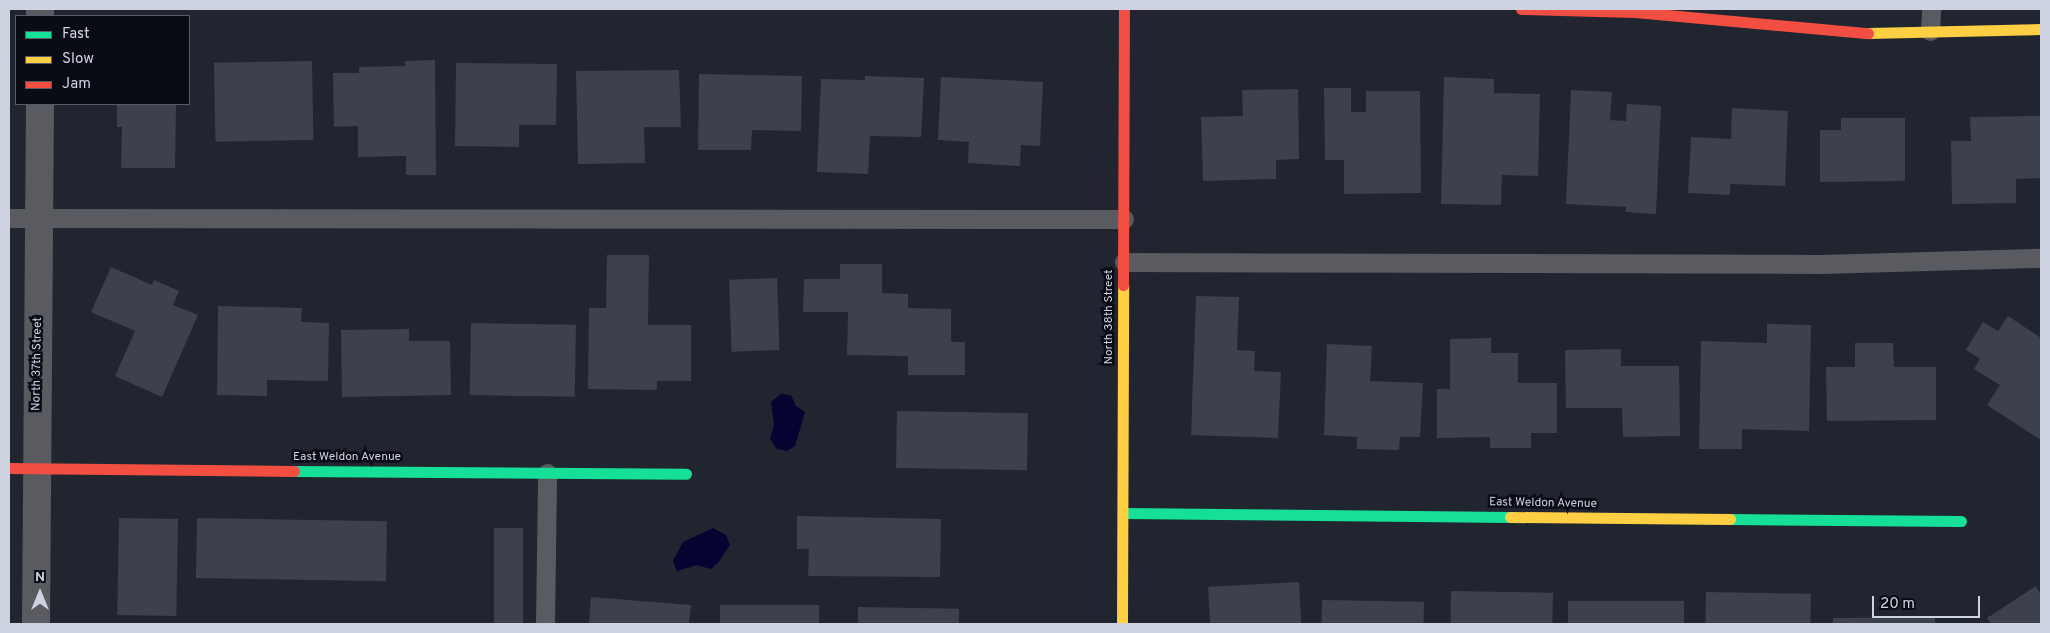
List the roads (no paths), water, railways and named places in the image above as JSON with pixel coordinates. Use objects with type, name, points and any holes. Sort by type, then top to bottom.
[{"type":"street","name":"North 38th Street","points":[[1122,624],[1124,513],[1124,9]]},
{"type":"street","points":[[1521,9],[1634,12],[1882,34],[2041,29]]},
{"type":"street","name":"North 37th Street","points":[[36,624],[40,105]]},
{"type":"street","name":"East Weldon Avenue","points":[[9,468],[37,470],[686,474]]},
{"type":"street","name":"East Weldon Avenue","points":[[1124,513],[1961,521]]},
{"type":"lane","points":[[1930,31],[1931,9]]},
{"type":"lane","points":[[9,218],[1124,219]]},
{"type":"lane","points":[[1124,262],[1821,264],[2041,258]]},
{"type":"lane","points":[[545,624],[547,473]]}]
